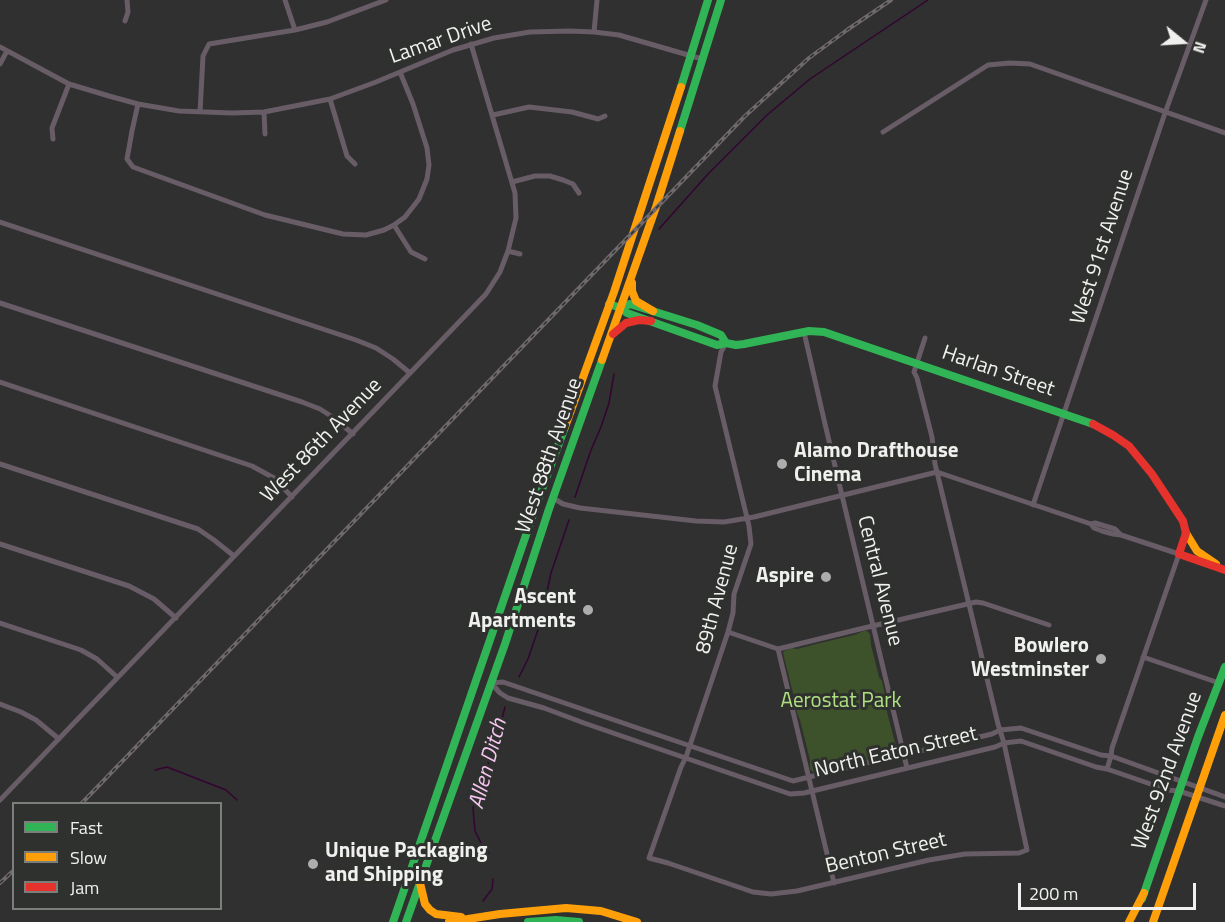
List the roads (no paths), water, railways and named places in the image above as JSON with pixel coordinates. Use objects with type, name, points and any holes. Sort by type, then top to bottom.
[{"type":"main road","name":"West 88th Avenue","points":[[393,922],[537,503],[609,304],[708,0]]},
{"type":"main road","name":"West 88th Avenue","points":[[406,922],[518,608],[553,498],[632,277],[721,0]]},
{"type":"main road","points":[[632,277],[632,291],[636,301],[652,311]]},
{"type":"main road","name":"Harlan Street","points":[[609,304],[627,313],[717,345],[744,344],[804,332],[824,333],[1095,425],[1129,446],[1152,474],[1183,521],[1186,533],[1197,551],[1225,570]]},
{"type":"main road","name":"Harlan Street","points":[[621,308],[630,304],[652,311],[721,335],[726,343]]},
{"type":"main road","points":[[611,336],[626,323],[639,320],[651,321]]},
{"type":"main road","points":[[661,325],[676,326],[695,332],[708,330]]},
{"type":"main road","points":[[1186,533],[1179,554],[1225,570]]},
{"type":"main road","name":"West 92nd Avenue","points":[[1134,922],[1225,667]]},
{"type":"main road","name":"West 92nd Avenue","points":[[1153,922],[1225,715]]},
{"type":"main road","points":[[420,883],[425,904],[430,910],[436,914],[468,918]]},
{"type":"main road","points":[[1129,922],[1144,893]]},
{"type":"main road","points":[[449,922],[541,909],[573,908],[601,911],[637,922]]},
{"type":"main road","points":[[528,922],[549,920],[579,922]]},
{"type":"street","points":[[125,21],[128,12],[127,0]]},
{"type":"street","points":[[285,0],[295,30]]},
{"type":"street","points":[[201,112],[203,56],[209,44],[295,30],[327,22],[386,0]]},
{"type":"street","points":[[594,32],[597,0]]},
{"type":"street","name":"West 91st Avenue","points":[[1033,505],[1206,0]]},
{"type":"street","name":"Lamar Drive","points":[[0,47],[69,84],[138,104],[179,111],[232,113],[264,112],[330,99],[453,50],[494,38],[530,32],[570,31],[619,35],[702,59]]},
{"type":"street","name":"West 86th Avenue","points":[[0,800],[486,294],[500,272],[516,218],[516,201],[471,44]]},
{"type":"street","points":[[0,64],[8,51]]},
{"type":"street","points":[[883,132],[988,65],[1010,63],[1030,64],[1225,133]]},
{"type":"street","points":[[138,104],[127,159],[134,167],[265,215],[343,234],[366,236],[384,231],[405,217],[419,199],[425,185],[429,165],[427,148],[400,72]]},
{"type":"street","points":[[53,139],[51,128],[69,84]]},
{"type":"street","points":[[330,99],[347,156],[355,164]]},
{"type":"street","points":[[493,115],[529,107],[572,112],[598,119],[605,116]]},
{"type":"street","points":[[264,112],[265,134]]},
{"type":"street","points":[[512,182],[535,176],[550,176],[573,184],[579,193]]},
{"type":"street","points":[[0,222],[356,340],[376,348],[410,373]]},
{"type":"street","points":[[394,225],[411,252],[425,259]]},
{"type":"street","points":[[508,251],[520,254]]},
{"type":"street","points":[[0,303],[302,402],[320,409],[353,434]]},
{"type":"street","name":"Central Avenue","points":[[804,332],[907,768]]},
{"type":"street","points":[[925,338],[914,372],[930,430],[937,472],[1004,743]]},
{"type":"street","name":"89th Avenue","points":[[648,858],[686,757],[728,632],[733,613],[734,594],[751,544],[747,518],[715,386],[721,353],[726,343]]},
{"type":"street","points":[[0,382],[252,466],[273,478],[292,497]]},
{"type":"street","points":[[0,464],[198,529],[234,556]]},
{"type":"street","points":[[553,498],[564,504],[580,508],[724,522],[937,472],[1091,524],[1115,529],[1121,535],[1179,554],[1112,748],[1112,756],[1107,769]]},
{"type":"street","points":[[0,544],[129,586],[154,599],[176,618]]},
{"type":"street","points":[[728,632],[778,649],[969,603],[983,603],[1048,625]]},
{"type":"street","points":[[0,623],[81,650],[97,659],[117,677]]},
{"type":"street","points":[[778,649],[834,883]]},
{"type":"street","points":[[1143,657],[1218,683]]},
{"type":"street","name":"North Eaton Street","points":[[491,683],[503,682],[790,781],[992,734],[1000,730],[1017,728],[1026,729],[1101,755],[1112,756],[1174,778],[1225,806]]},
{"type":"street","name":"North Eaton Street","points":[[491,683],[508,698],[544,708],[786,793],[797,794],[1004,743],[1021,741],[1096,768],[1107,769],[1168,790],[1225,797]]},
{"type":"street","points":[[0,704],[36,720],[59,739]]},
{"type":"street","name":"Benton Street","points":[[648,858],[753,892],[771,894],[834,883],[929,860],[965,854],[1019,853],[1027,850],[1004,743]]},
{"type":"waterway","points":[[659,229],[708,174],[767,115],[810,79],[928,0]]},
{"type":"waterway","points":[[575,497],[609,403],[614,374]]},
{"type":"waterway","points":[[545,601],[551,573],[569,520]]},
{"type":"waterway","points":[[519,677],[528,659],[542,618]]},
{"type":"waterway","name":"Allen Ditch","points":[[489,853],[475,831],[473,808],[505,707]]},
{"type":"waterway","points":[[155,770],[167,767],[226,790],[237,800]]},
{"type":"waterway","name":"Allen Ditch","points":[[483,901],[492,889],[493,879]]},
{"type":"railway","points":[[83,802],[745,116],[809,58],[891,0]]},
{"type":"railway","points":[[0,883],[12,872]]},
{"type":"place","name":"Alamo Drafthouse Cinema","points":[[782,464]]},
{"type":"place","name":"Aspire","points":[[826,577]]},
{"type":"place","name":"Ascent Apartments","points":[[588,610]]},
{"type":"place","name":"Bowlero Westminster","points":[[1101,659]]},
{"type":"place","name":"Unique Packaging and Shipping","points":[[313,864]]},
{"type":"park label","name":"Aerostat Park","points":[[841,702]]}]
